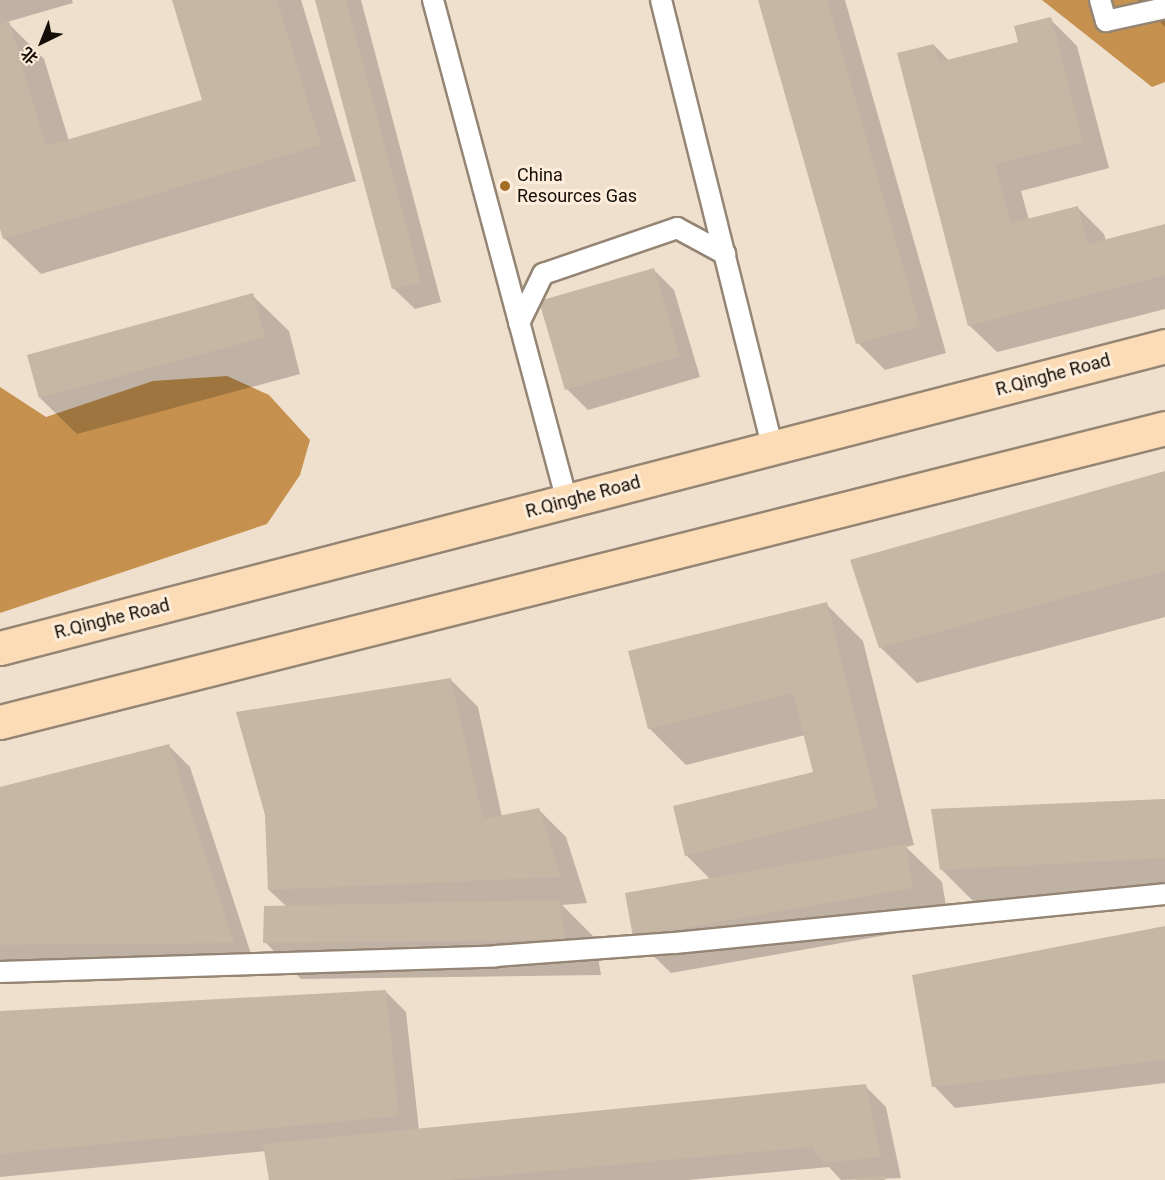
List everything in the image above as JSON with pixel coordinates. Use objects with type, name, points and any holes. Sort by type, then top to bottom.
[{"type":"main road","name":"R.Qinghe Road","points":[[0,648],[1165,346]]},
{"type":"main road","points":[[0,722],[1165,428]]},
{"type":"lane","points":[[433,0],[567,501]]},
{"type":"lane","points":[[661,0],[773,448]]},
{"type":"lane","points":[[1100,0],[1106,21],[1165,8]]},
{"type":"lane","points":[[519,323],[543,274],[678,228],[725,254]]},
{"type":"lane","points":[[0,972],[507,956],[675,943],[1165,894]]},
{"type":"shaded area","points":[[1042,0],[1165,0],[1165,82],[1152,87]]},
{"type":"shaded area","points":[[227,376],[269,395],[310,440],[300,475],[267,524],[0,613],[0,387],[46,417],[153,381]]},
{"type":"building","points":[[172,0],[277,0],[321,145],[3,239],[0,229],[0,24],[9,21],[46,146],[202,100]]},
{"type":"building","points":[[315,0],[346,0],[421,282],[392,289]]},
{"type":"building","points":[[758,0],[827,0],[920,326],[856,344]]},
{"type":"building","points":[[1051,17],[1083,142],[995,164],[1011,223],[1078,206],[1088,244],[1165,224],[1165,275],[968,326],[897,53],[934,44],[939,62],[1018,42],[1014,26]]},
{"type":"building","points":[[654,268],[680,356],[565,390],[539,301]]},
{"type":"building","points":[[253,293],[265,337],[39,398],[27,355]]},
{"type":"building","points":[[1165,471],[1165,571],[879,648],[850,560]]},
{"type":"building","points":[[827,602],[878,808],[685,856],[673,806],[813,772],[793,693],[648,729],[628,651]]},
{"type":"building","points":[[451,678],[483,819],[539,808],[561,877],[268,890],[265,815],[236,712]]},
{"type":"building","points":[[169,744],[234,943],[0,945],[0,787]]},
{"type":"building","points":[[1165,799],[1165,858],[940,870],[931,809]]},
{"type":"building","points":[[906,844],[913,888],[633,937],[625,893]]},
{"type":"building","points":[[559,900],[566,940],[263,943],[264,906]]},
{"type":"building","points":[[1165,926],[1165,1060],[932,1087],[912,975]]},
{"type":"building","points":[[386,990],[399,1116],[0,1154],[0,1011]]},
{"type":"building","points":[[866,1084],[881,1157],[823,1163],[812,1147],[448,1180],[269,1180],[263,1144]]},
{"type":"building","points":[[885,1176],[885,1180],[856,1180],[856,1178]]},
{"type":"place","name":"China Resources Gas","points":[[505,186]]}]
